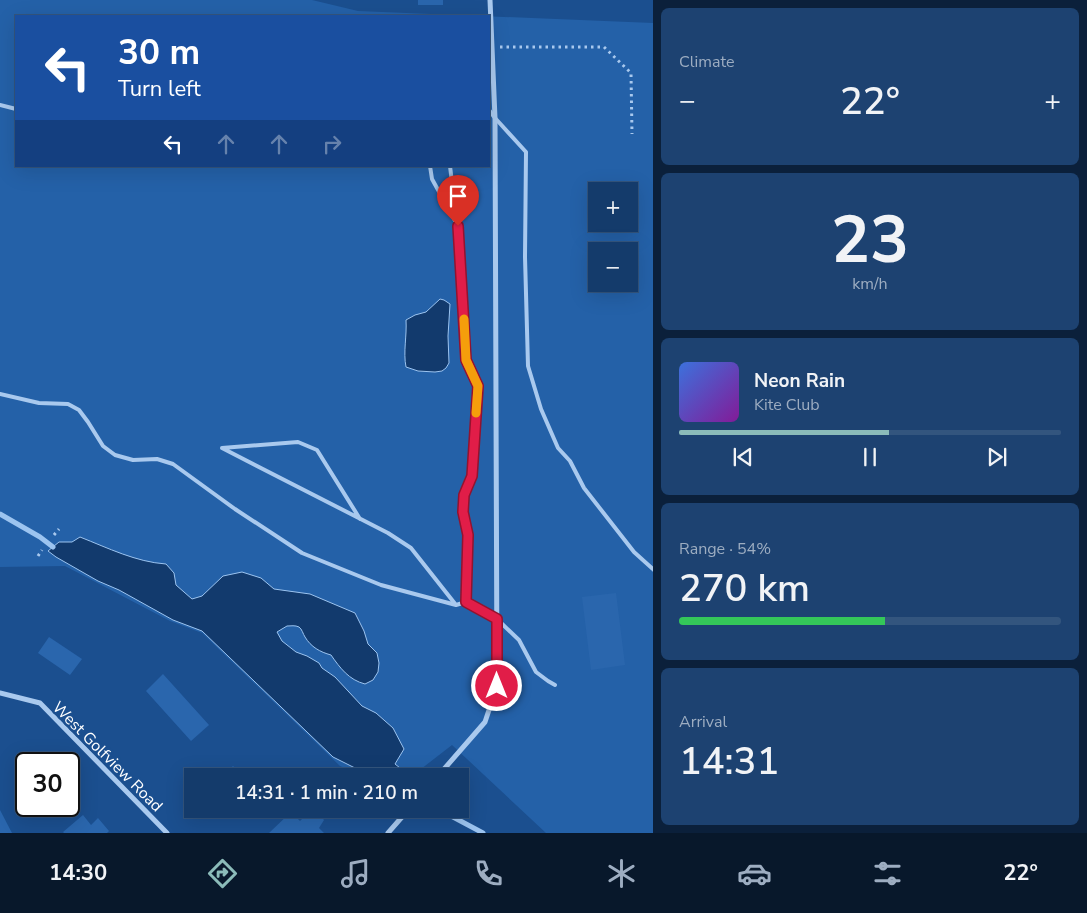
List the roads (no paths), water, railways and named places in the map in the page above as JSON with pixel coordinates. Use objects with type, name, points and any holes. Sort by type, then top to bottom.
[{"type":"street","points":[[445,768],[485,722],[497,686],[495,118],[490,0]]},
{"type":"street","name":"West Golfview Road","points":[[0,693],[40,703],[167,833]]},
{"type":"street","points":[[388,833],[402,818]]},
{"type":"lane","points":[[0,105],[15,109]]},
{"type":"lane","points":[[490,111],[526,152],[525,257],[528,366],[541,409],[558,448],[570,462],[584,488],[634,552],[653,570]]},
{"type":"lane","points":[[430,167],[432,179],[458,226]]},
{"type":"lane","points":[[450,167],[458,226],[466,360],[478,386],[472,476],[464,495],[463,512],[468,535],[466,602]]},
{"type":"lane","points":[[0,394],[39,403],[68,404],[79,410],[103,446],[115,455],[133,460],[157,459],[173,464],[234,509],[302,553],[382,585],[456,605],[466,602],[497,619],[519,640],[536,672],[555,685]]},
{"type":"lane","points":[[360,519],[317,450],[298,442],[222,448],[360,519],[388,533],[411,548],[456,605]]},
{"type":"waterway","points":[[0,514],[40,537],[53,547]]},
{"type":"waterway","points":[[455,818],[483,833]]}]
